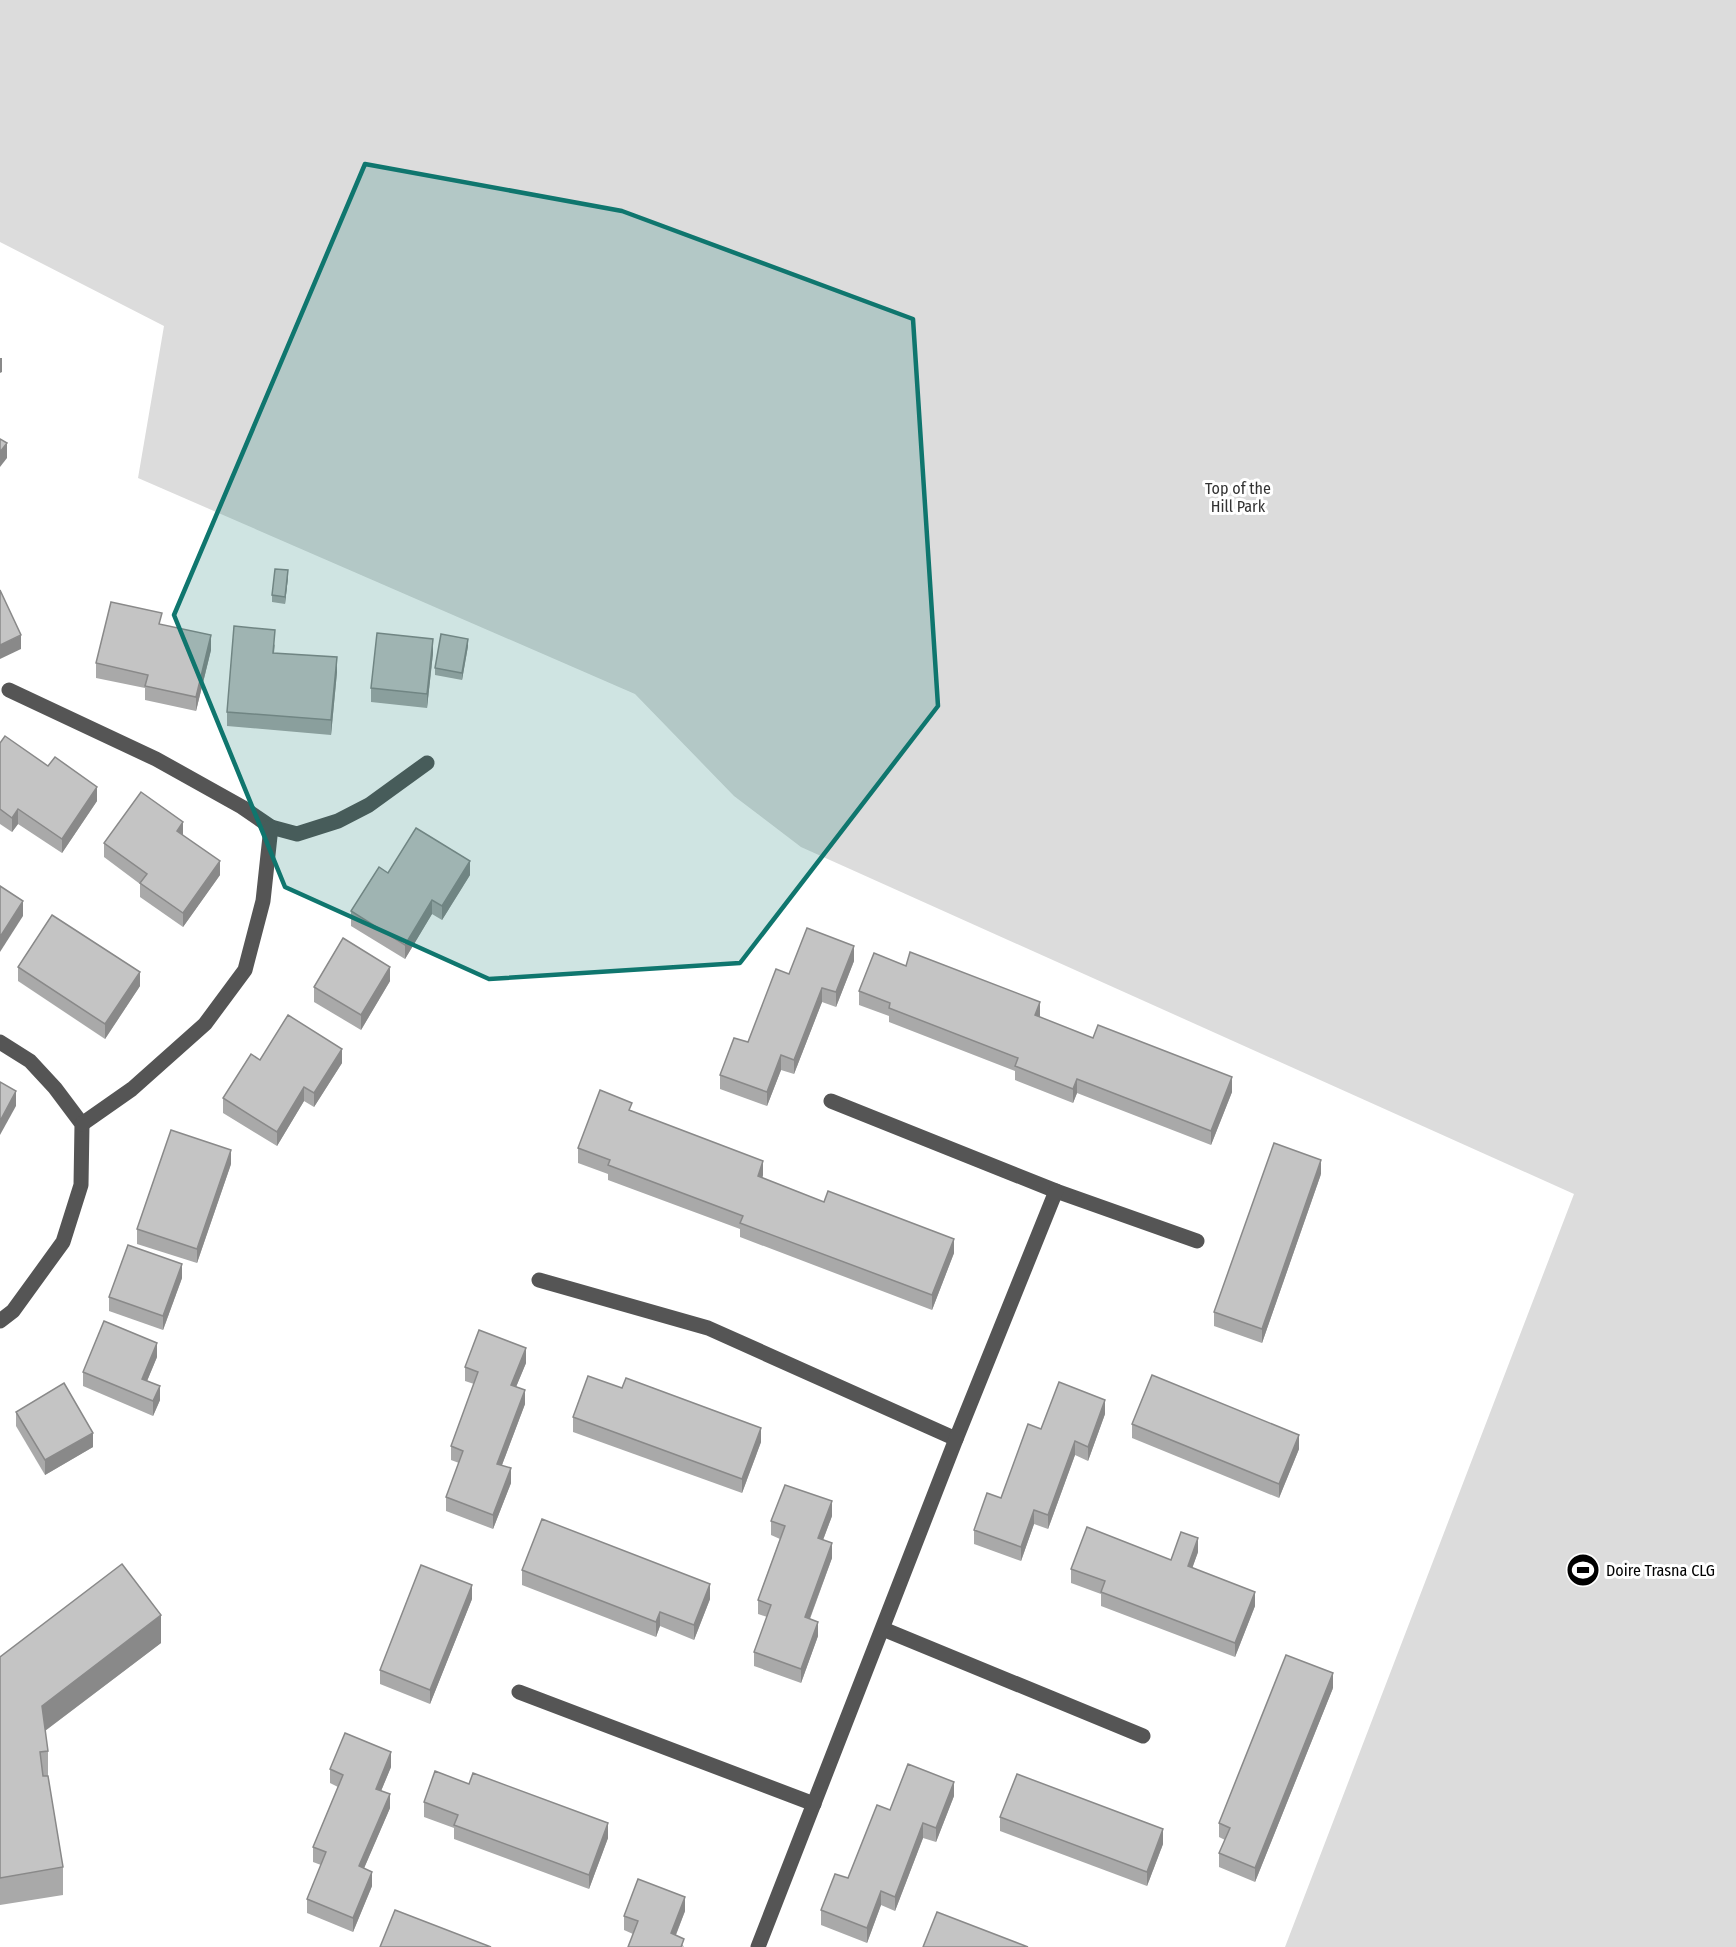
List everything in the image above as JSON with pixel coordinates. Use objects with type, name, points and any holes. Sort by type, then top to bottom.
[{"type":"street","points":[[9,690],[156,759],[242,807],[271,827],[297,834],[338,821],[369,806],[427,763]]},
{"type":"street","points":[[82,1124],[132,1089],[205,1024],[245,970],[263,902],[271,827]]},
{"type":"street","points":[[0,1042],[30,1060],[82,1124],[81,1185],[63,1242],[13,1311],[0,1321]]},
{"type":"street","points":[[831,1101],[1056,1191],[1197,1241]]},
{"type":"street","points":[[758,1947],[956,1439],[1056,1191]]},
{"type":"street","points":[[539,1280],[708,1328],[956,1439]]},
{"type":"street","points":[[883,1629],[1143,1736]]},
{"type":"street","points":[[519,1692],[814,1804]]},
{"type":"highlighted area","points":[[365,164],[622,211],[913,319],[938,706],[740,963],[489,979],[285,887],[174,615]]},
{"type":"green space","name":"Top of the Hill Park","points":[[0,0],[1736,0],[1736,1947],[1285,1947],[1574,1194],[801,847],[734,796],[635,694],[138,478],[164,326],[0,242]]},
{"type":"building","points":[[0,439],[7,443],[0,452]]},
{"type":"building","points":[[275,569],[288,570],[285,597],[272,595]]},
{"type":"building","points":[[0,590],[21,635],[0,645]]},
{"type":"building","points":[[111,602],[162,613],[159,624],[211,635],[196,697],[145,686],[148,675],[96,663]]},
{"type":"building","points":[[234,626],[275,630],[273,653],[337,657],[331,720],[227,712]]},
{"type":"building","points":[[377,633],[433,639],[427,694],[371,688]]},
{"type":"building","points":[[441,634],[468,639],[462,673],[435,668]]},
{"type":"building","points":[[5,736],[48,766],[55,757],[97,787],[62,839],[18,809],[12,818],[0,809],[0,743]]},
{"type":"building","points":[[141,792],[183,822],[177,831],[220,861],[183,913],[140,883],[147,874],[104,843]]},
{"type":"building","points":[[416,828],[470,861],[442,906],[432,900],[405,945],[351,911],[379,867],[388,873]]},
{"type":"building","points":[[0,886],[23,901],[0,937]]},
{"type":"building","points":[[52,915],[140,972],[105,1024],[18,967]]},
{"type":"building","points":[[807,928],[854,946],[836,992],[822,988],[794,1060],[781,1055],[767,1092],[720,1075],[734,1038],[748,1042],[776,969],[789,974]]},
{"type":"building","points":[[343,938],[390,967],[361,1015],[314,987]]},
{"type":"building","points":[[910,952],[1040,1002],[1035,1015],[1093,1038],[1098,1025],[1232,1077],[1211,1131],[1077,1079],[1073,1089],[1015,1066],[1018,1058],[889,1008],[890,1003],[859,991],[874,953],[906,966]]},
{"type":"building","points":[[288,1015],[342,1049],[314,1093],[304,1087],[277,1132],[223,1098],[251,1054],[260,1060]]},
{"type":"building","points":[[0,1082],[16,1091],[0,1121]]},
{"type":"building","points":[[600,1090],[632,1103],[629,1110],[763,1161],[758,1176],[824,1202],[828,1191],[954,1239],[932,1295],[740,1223],[743,1216],[608,1165],[610,1160],[578,1148]]},
{"type":"building","points":[[171,1130],[231,1150],[197,1249],[137,1229]]},
{"type":"building","points":[[1274,1143],[1321,1160],[1262,1329],[1214,1312]]},
{"type":"building","points":[[128,1245],[182,1264],[163,1316],[109,1297]]},
{"type":"building","points":[[104,1321],[157,1343],[142,1379],[160,1386],[153,1401],[83,1372]]},
{"type":"building","points":[[479,1330],[526,1348],[511,1385],[525,1390],[497,1464],[511,1468],[493,1515],[446,1497],[463,1451],[451,1446],[478,1372],[465,1367]]},
{"type":"building","points":[[1152,1375],[1299,1435],[1279,1484],[1132,1424]]},
{"type":"building","points":[[588,1376],[622,1388],[626,1378],[761,1428],[742,1479],[573,1417]]},
{"type":"building","points":[[1059,1382],[1105,1400],[1088,1447],[1075,1441],[1048,1515],[1034,1510],[1021,1547],[974,1530],[987,1493],[1001,1498],[1028,1424],[1041,1429]]},
{"type":"building","points":[[64,1383],[93,1433],[45,1460],[16,1412]]},
{"type":"building","points":[[785,1485],[832,1501],[818,1538],[832,1543],[805,1617],[818,1622],[801,1669],[754,1652],[771,1605],[758,1600],[785,1526],[771,1521]]},
{"type":"building","points":[[542,1519],[710,1584],[694,1625],[660,1612],[656,1622],[522,1570]]},
{"type":"building","points":[[1087,1527],[1171,1560],[1181,1532],[1198,1538],[1188,1566],[1255,1592],[1235,1643],[1101,1592],[1105,1581],[1071,1569]]},
{"type":"building","points":[[122,1564],[161,1615],[42,1706],[48,1751],[40,1752],[43,1776],[48,1776],[63,1867],[0,1878],[0,1657]]},
{"type":"building","points":[[421,1565],[472,1585],[430,1690],[380,1670]]},
{"type":"building","points":[[1286,1655],[1333,1673],[1255,1868],[1219,1853],[1230,1828],[1219,1823]]},
{"type":"building","points":[[345,1733],[391,1752],[376,1789],[390,1794],[359,1866],[372,1872],[353,1918],[307,1899],[326,1852],[313,1847],[343,1775],[330,1769]]},
{"type":"building","points":[[908,1764],[954,1782],[936,1828],[923,1823],[895,1897],[881,1891],[867,1928],[821,1910],[835,1874],[848,1878],[877,1805],[890,1810]]},
{"type":"building","points":[[435,1771],[469,1784],[473,1773],[608,1823],[589,1875],[454,1825],[458,1815],[424,1802]]},
{"type":"building","points":[[1017,1774],[1163,1829],[1147,1872],[1000,1817]]},
{"type":"building","points":[[638,1879],[685,1897],[671,1933],[684,1939],[681,1947],[628,1947],[638,1921],[624,1916]]},
{"type":"building","points":[[395,1910],[491,1947],[380,1947]]},
{"type":"building","points":[[937,1912],[1028,1947],[923,1947]]},
{"type":"place","name":"Doire Trasna CLG","points":[[1583,1570]]}]
